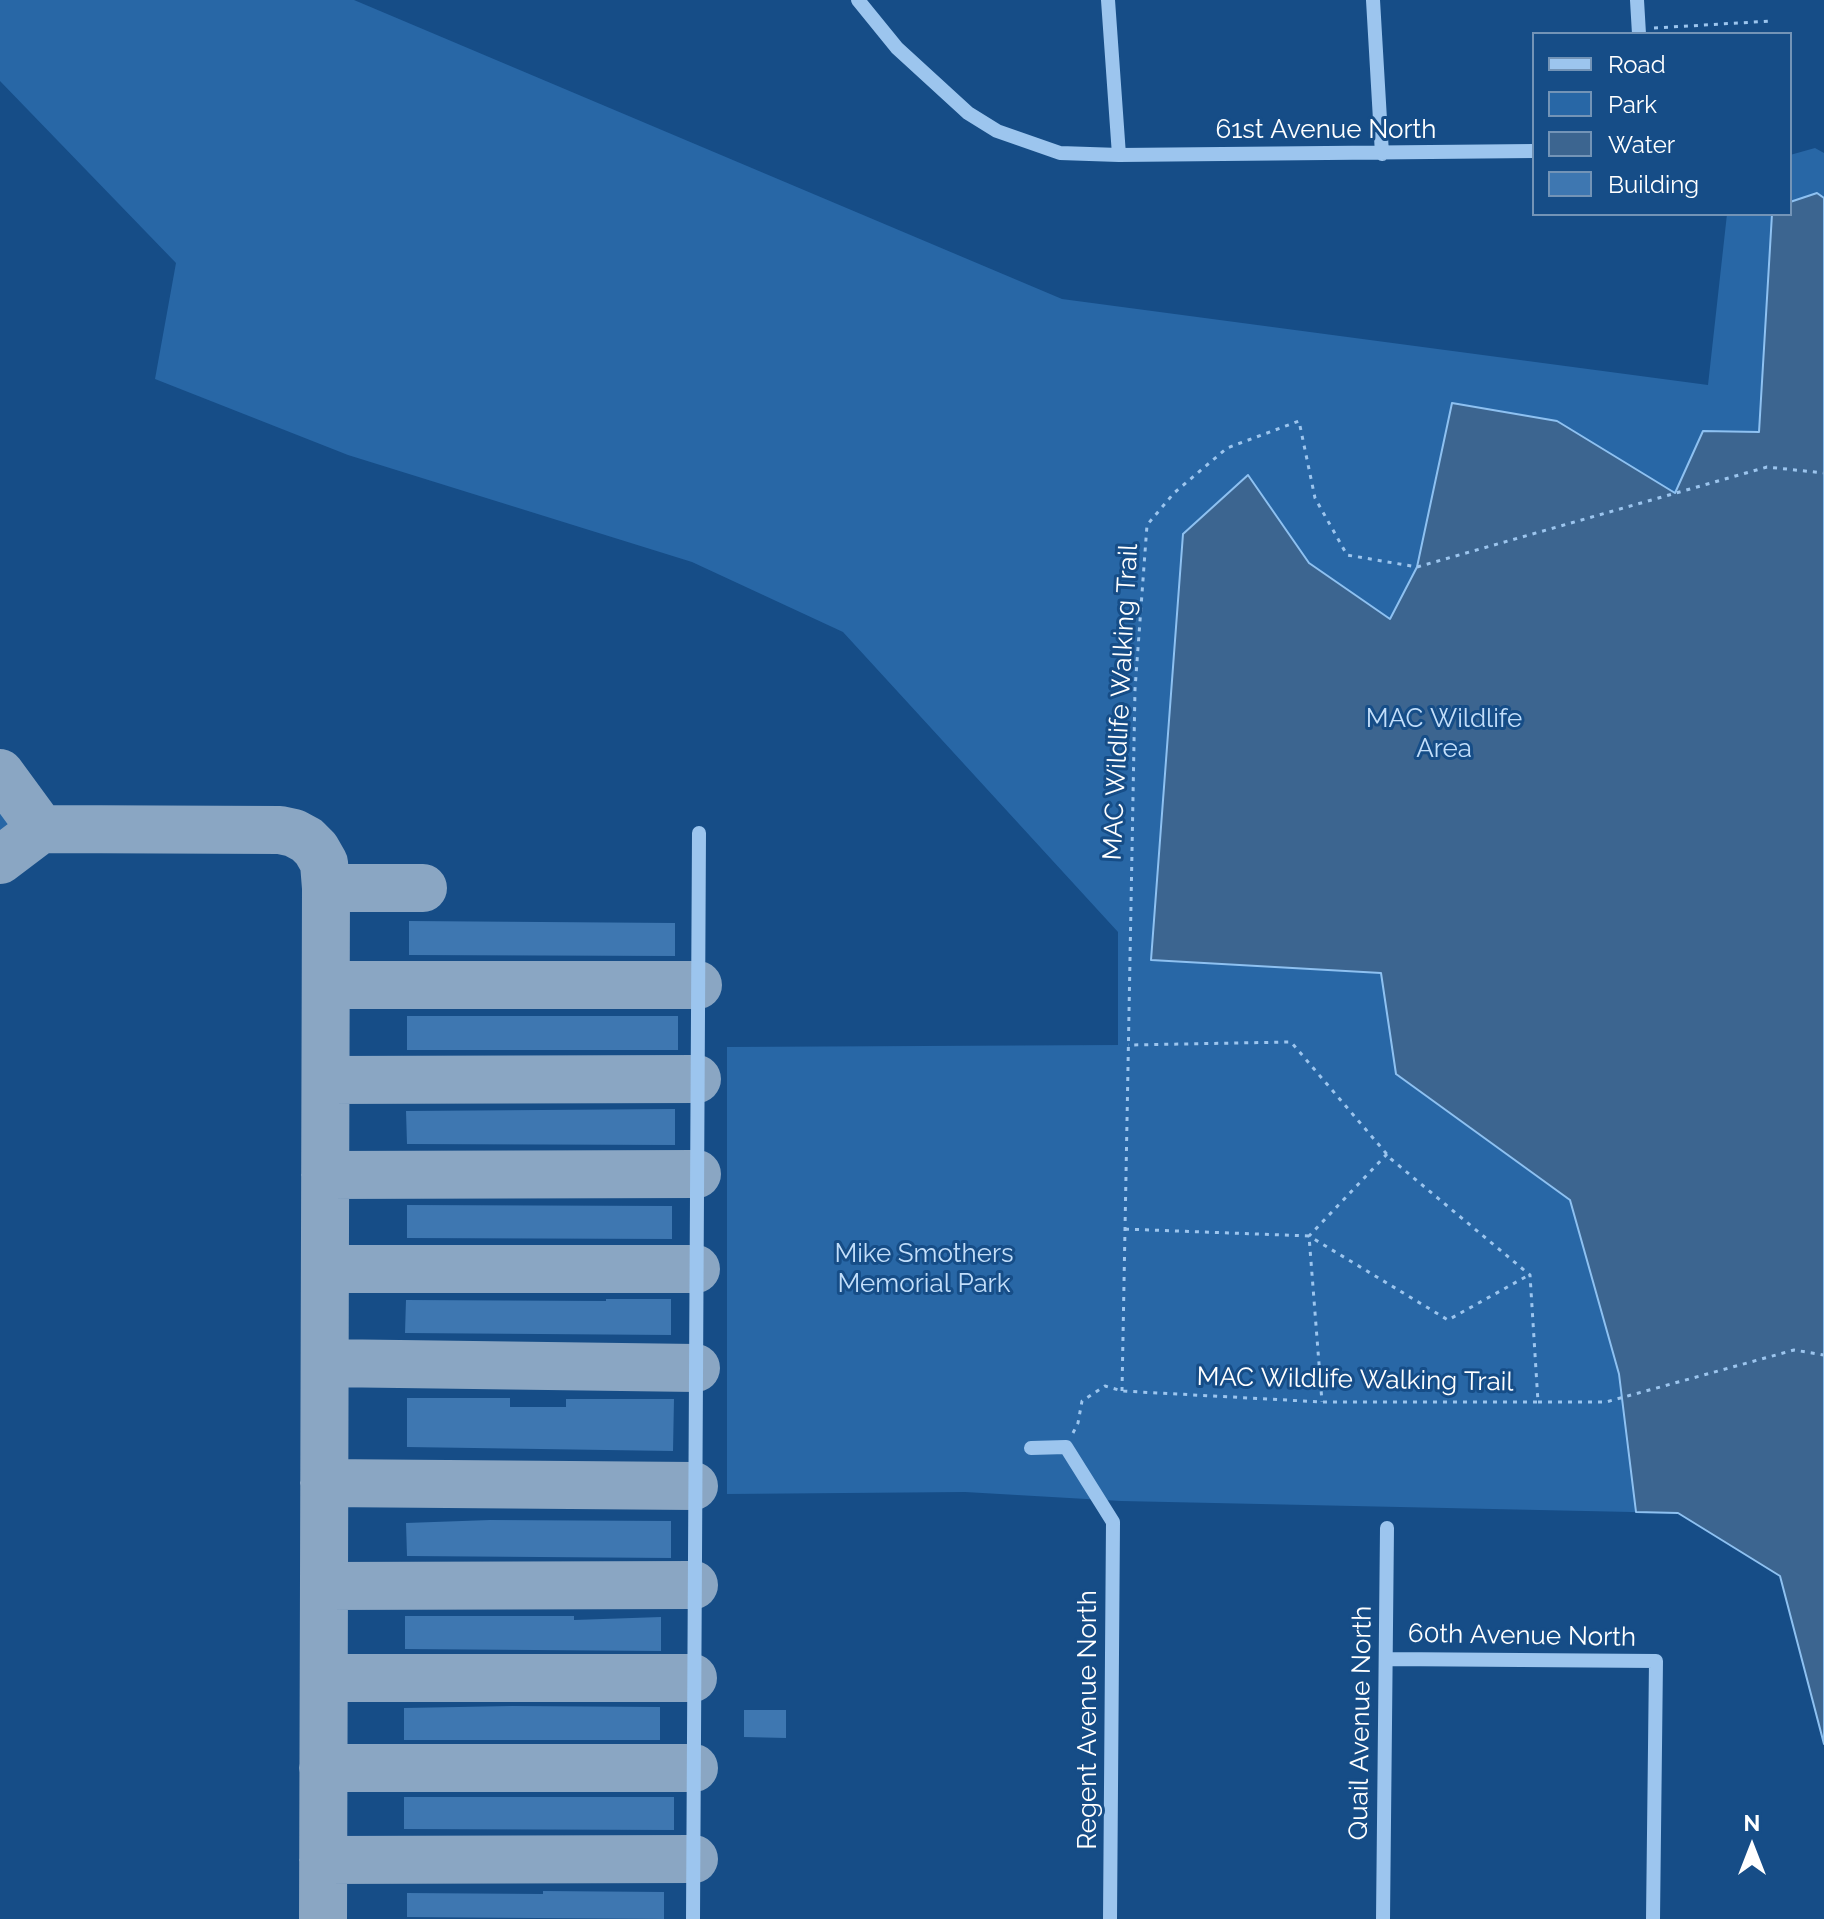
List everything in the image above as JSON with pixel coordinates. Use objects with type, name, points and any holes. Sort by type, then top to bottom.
[{"type":"street","name":"61st Avenue North","points":[[858,0],[897,48],[968,113],[997,131],[1060,153],[1532,151]]},
{"type":"street","points":[[1108,0],[1119,155]]},
{"type":"street","points":[[1373,0],[1382,154]]},
{"type":"street","points":[[1637,0],[1639,32]]},
{"type":"street","points":[[693,1919],[699,833]]},
{"type":"street","points":[[1031,1448],[1066,1447]]},
{"type":"street","name":"Regent Avenue North","points":[[1066,1447],[1113,1522],[1110,1919]]},
{"type":"street","name":"Quail Avenue North","points":[[1383,1919],[1387,1528]]},
{"type":"street","name":"60th Avenue North","points":[[1387,1659],[1656,1661],[1653,1919]]},
{"type":"path","points":[[1639,32],[1772,21]]},
{"type":"path","name":"MAC Wildlife Walking Trail","points":[[1122,1391],[1135,689],[1147,525],[1174,493],[1227,448],[1299,421],[1315,498],[1347,555],[1417,567],[1767,467],[1824,473]]},
{"type":"path","points":[[1125,1229],[1309,1236],[1448,1320],[1530,1275],[1387,1154],[1291,1042],[1128,1045]]},
{"type":"path","points":[[1322,1402],[1309,1236],[1387,1154]]},
{"type":"path","name":"MAC Wildlife Walking Trail","points":[[1066,1447],[1078,1423],[1082,1401],[1105,1386],[1122,1391],[1322,1402],[1538,1402],[1530,1275]]},
{"type":"path","points":[[1538,1402],[1606,1402],[1794,1350],[1824,1355]]},
{"type":"green space","name":"MAC Wildlife Area","points":[[0,0],[354,0],[1062,299],[1708,385],[1727,216],[1792,216],[1792,154],[1815,148],[1824,153],[1824,1741],[1780,1576],[1678,1513],[1121,1501],[965,1492],[727,1494],[727,1047],[1118,1045],[1118,932],[843,632],[692,562],[348,455],[155,379],[176,263],[0,81]]},
{"type":"green space","points":[[0,788],[10,808],[11,820],[0,844]]},
{"type":"water","points":[[1817,193],[1824,198],[1824,1744],[1780,1576],[1678,1513],[1636,1512],[1619,1374],[1570,1200],[1396,1074],[1381,973],[1151,960],[1183,534],[1248,475],[1309,563],[1390,619],[1417,567],[1452,403],[1557,421],[1675,493],[1703,431],[1759,432],[1772,216],[1792,216],[1792,201]]},
{"type":"building","points":[[409,921],[675,923],[675,956],[409,955]]},
{"type":"building","points":[[407,1016],[678,1016],[678,1050],[407,1050]]},
{"type":"building","points":[[675,1109],[675,1145],[407,1144],[406,1111]]},
{"type":"building","points":[[407,1205],[672,1206],[672,1239],[407,1238]]},
{"type":"building","points":[[671,1299],[671,1335],[405,1333],[406,1300]]},
{"type":"building","points":[[407,1398],[510,1398],[510,1407],[566,1407],[566,1399],[674,1399],[673,1451],[407,1447]]},
{"type":"building","points":[[671,1521],[671,1558],[407,1556],[406,1523]]},
{"type":"building","points":[[405,1616],[574,1616],[574,1620],[661,1617],[661,1651],[405,1649]]},
{"type":"building","points":[[660,1707],[660,1740],[404,1740],[404,1708]]},
{"type":"building","points":[[744,1710],[786,1710],[786,1738],[744,1737]]},
{"type":"building","points":[[404,1797],[674,1797],[674,1830],[404,1829]]},
{"type":"building","points":[[543,1891],[664,1892],[664,1919],[407,1917],[407,1893],[543,1894]]},
{"type":"taxiway","points":[[0,773],[41,829]]},
{"type":"taxiway","points":[[0,860],[41,829],[280,830],[307,840],[324,863],[323,1919]]},
{"type":"taxiway","points":[[326,888],[423,888]]},
{"type":"taxiway","points":[[326,985],[698,985]]},
{"type":"taxiway","points":[[326,1080],[697,1079]]},
{"type":"taxiway","points":[[325,1175],[697,1174]]},
{"type":"taxiway","points":[[325,1269],[696,1269]]},
{"type":"taxiway","points":[[325,1363],[696,1368]]},
{"type":"taxiway","points":[[324,1483],[694,1486]]},
{"type":"taxiway","points":[[324,1586],[694,1585]]},
{"type":"taxiway","points":[[324,1678],[693,1678]]},
{"type":"taxiway","points":[[323,1768],[694,1768]]},
{"type":"taxiway","points":[[323,1860],[694,1859]]},
{"type":"park label","name":"Mike Smothers Memorial Park","points":[[924,1269]]}]
